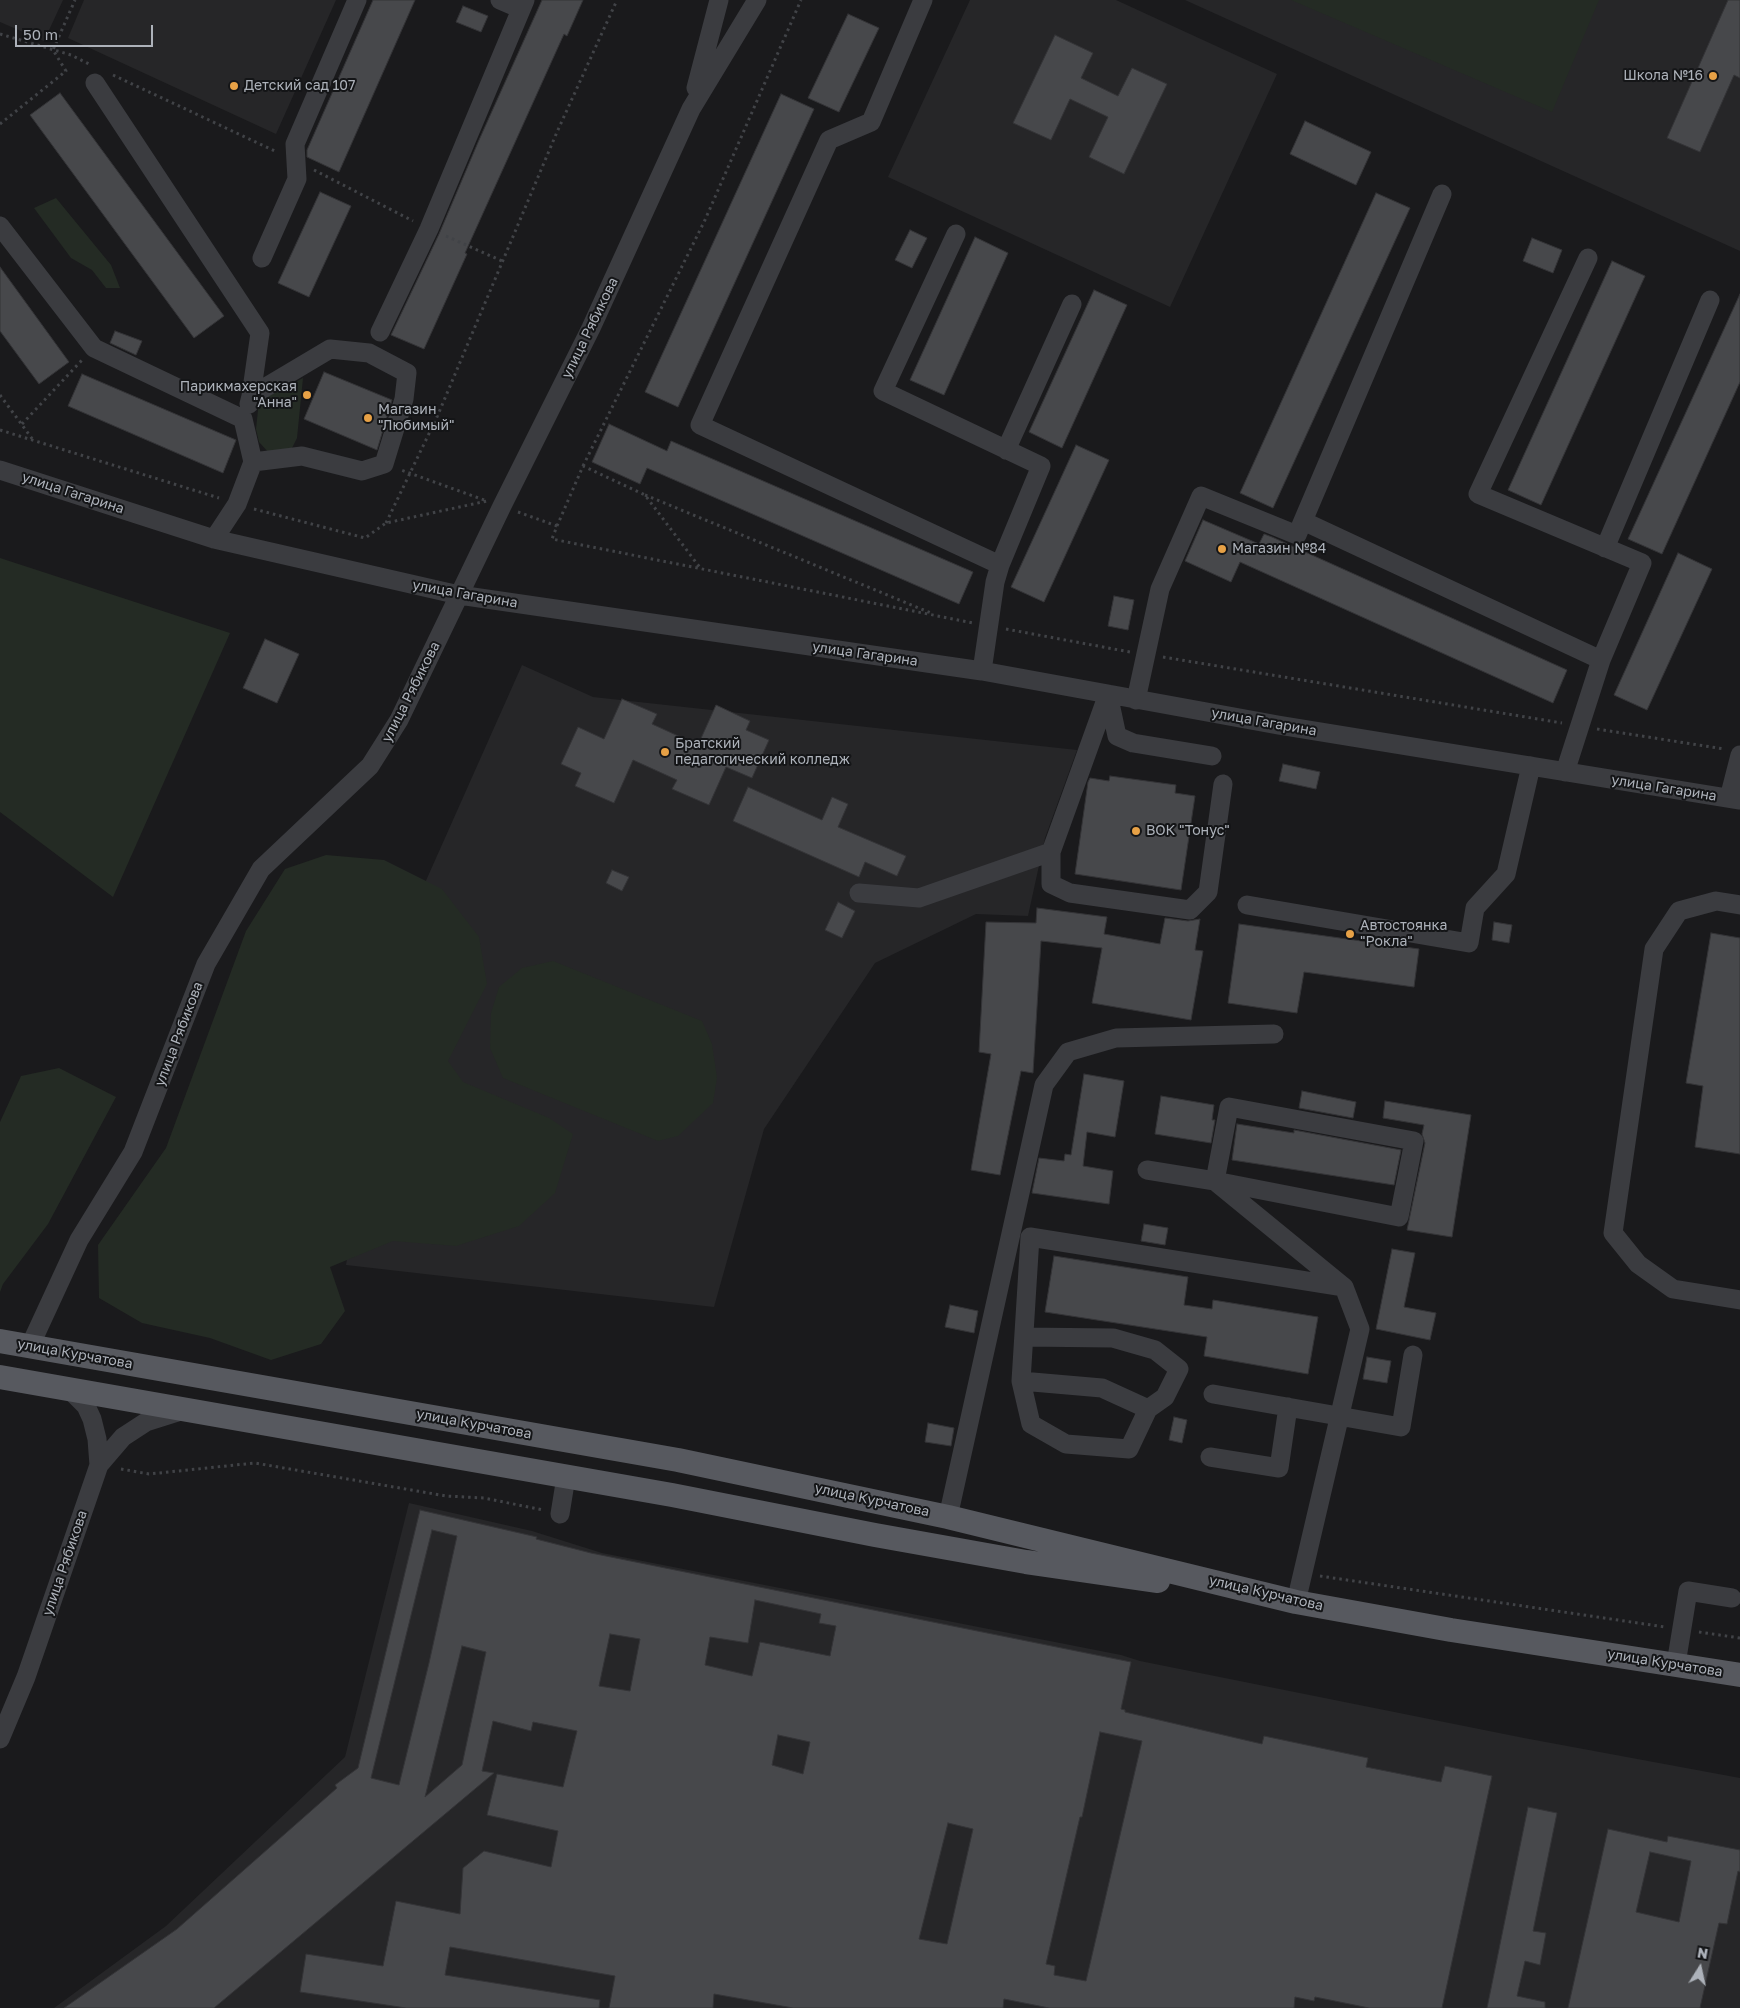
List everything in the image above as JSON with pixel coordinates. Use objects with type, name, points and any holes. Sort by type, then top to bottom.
[{"type":"main road","name":"улица Курчатова","points":[[0,1341],[678,1460],[948,1517],[1296,1602],[1451,1630],[1676,1664],[1740,1676]]},
{"type":"main road","points":[[0,1377],[672,1495],[875,1535],[1017,1560],[1296,1602]]},
{"type":"main road","points":[[672,1495],[678,1460]]},
{"type":"street","points":[[262,258],[297,179],[295,144],[357,0]]},
{"type":"street","points":[[380,332],[429,229],[523,4],[500,0]]},
{"type":"street","name":"улица Рябикова","points":[[691,109],[719,0]]},
{"type":"street","name":"улица Рябикова","points":[[30,1346],[79,1240],[132,1152],[206,964],[261,869],[370,766],[400,720],[459,595],[495,504],[591,328],[691,109],[757,0]]},
{"type":"street","points":[[923,0],[871,122],[829,140],[700,425],[1000,564]]},
{"type":"street","points":[[100,74],[260,333],[251,396],[243,419],[253,462],[237,504],[214,539]]},
{"type":"street","points":[[1136,700],[1160,589],[1202,496],[1297,535],[1442,194]]},
{"type":"street","points":[[0,226],[94,348],[243,419]]},
{"type":"street","points":[[956,234],[883,391],[1042,466],[1000,564],[995,582],[982,672]]},
{"type":"street","points":[[1565,772],[1600,660],[1642,563],[1478,494],[1588,258]]},
{"type":"street","points":[[1605,548],[1710,300]]},
{"type":"street","points":[[1006,450],[1072,304]]},
{"type":"street","points":[[251,396],[330,349],[369,353],[407,373],[404,399],[384,464],[362,471],[302,456],[253,462]]},
{"type":"street","name":"улица Гагарина","points":[[0,470],[214,539],[459,595],[982,672],[1288,727],[1735,799]]},
{"type":"street","points":[[1303,521],[1600,660]]},
{"type":"street","points":[[1108,694],[1118,736],[1133,743],[1212,756]]},
{"type":"street","points":[[1108,694],[1051,852],[1051,884],[1070,893],[1190,910],[1208,892],[1223,784]]},
{"type":"street","points":[[1735,752],[1735,799]]},
{"type":"street","points":[[1247,905],[1469,943],[1475,908],[1506,874],[1531,766]]},
{"type":"street","points":[[859,893],[919,898],[1051,852]]},
{"type":"street","points":[[1740,905],[1716,901],[1679,911],[1654,949],[1613,1233],[1638,1264],[1672,1289],[1740,1300]]},
{"type":"street","points":[[948,1517],[1044,1085],[1068,1052],[1116,1038],[1274,1034]]},
{"type":"street","points":[[1147,1170],[1399,1217],[1414,1141],[1229,1107],[1216,1182]]},
{"type":"street","points":[[1216,1182],[1344,1287],[1360,1329],[1341,1417],[1296,1602]]},
{"type":"street","points":[[1024,1337],[1114,1338],[1155,1350],[1179,1369],[1166,1397],[1148,1409],[1129,1449],[1066,1444],[1030,1424],[1021,1381],[1030,1237],[1344,1287]]},
{"type":"street","points":[[1213,1394],[1401,1427],[1413,1355]]},
{"type":"street","points":[[1021,1381],[1102,1388],[1148,1409]]},
{"type":"street","name":"улица Рябикова","points":[[0,1739],[26,1676],[99,1465],[97,1440],[92,1419],[86,1406],[70,1390]]},
{"type":"street","points":[[1210,1457],[1279,1468],[1288,1407]]},
{"type":"street","points":[[99,1465],[123,1437],[146,1422],[184,1410]]},
{"type":"street","points":[[560,1514],[566,1477]]},
{"type":"street","points":[[1676,1664],[1688,1591],[1732,1598]]},
{"type":"path","points":[[53,50],[75,0]]},
{"type":"path","points":[[386,523],[437,417],[502,261],[617,0]]},
{"type":"path","points":[[801,0],[704,220],[583,466],[552,539],[988,626],[1735,752]]},
{"type":"path","points":[[0,34],[71,56],[100,74],[296,161],[429,229],[502,261]]},
{"type":"path","points":[[0,124],[66,71],[53,50]]},
{"type":"path","points":[[22,424],[94,348]]},
{"type":"path","points":[[0,394],[33,440]]},
{"type":"path","points":[[0,430],[237,504],[364,538],[386,523],[495,504]]},
{"type":"path","points":[[583,466],[645,495],[938,616]]},
{"type":"path","points":[[409,473],[557,526]]},
{"type":"path","points":[[645,495],[701,569]]},
{"type":"path","points":[[121,1469],[149,1474],[256,1463],[446,1496],[484,1498],[560,1514]]},
{"type":"path","points":[[1303,1573],[1740,1638]]},
{"type":"shaded area","points":[[0,0],[63,0],[44,41],[0,22]]},
{"type":"shaded area","name":"Детский сад 107","points":[[84,0],[336,0],[276,134],[68,38]]},
{"type":"shaded area","points":[[970,0],[1116,0],[1277,74],[1170,307],[888,177]]},
{"type":"shaded area","points":[[1185,0],[1740,0],[1740,251]]},
{"type":"shaded area","points":[[1291,0],[1599,0],[1552,112]]},
{"type":"shaded area","points":[[56,198],[111,265],[120,288],[106,288],[92,270],[71,258],[34,208]]},
{"type":"shaded area","points":[[303,378],[297,438],[291,450],[269,453],[259,442],[256,429],[259,401]]},
{"type":"shaded area","points":[[0,558],[230,633],[113,897],[0,812]]},
{"type":"shaded area","points":[[522,665],[593,697],[1077,750],[1045,838],[1028,916],[976,914],[875,963],[764,1129],[714,1307],[346,1265],[400,939]]},
{"type":"shaded area","points":[[326,855],[384,860],[442,889],[479,937],[487,984],[448,1061],[463,1082],[549,1118],[573,1134],[555,1193],[519,1226],[456,1246],[393,1241],[330,1267],[345,1311],[321,1344],[271,1360],[210,1338],[142,1323],[99,1298],[98,1245],[166,1148],[246,931],[285,869]]},
{"type":"shaded area","points":[[553,961],[702,1021],[712,1044],[717,1078],[713,1103],[678,1136],[658,1141],[503,1078],[490,1048],[491,1013],[499,987],[522,968]]},
{"type":"shaded area","points":[[59,1068],[116,1097],[48,1224],[3,1284],[0,1292],[0,1122],[21,1076]]},
{"type":"shaded area","points":[[409,1503],[532,1531],[602,1553],[1121,1655],[1140,1661],[1524,1738],[1740,1778],[1740,2008],[54,2008],[166,1926],[345,1757]]},
{"type":"building","points":[[373,0],[415,0],[339,172],[307,157],[307,150]]},
{"type":"building","points":[[542,0],[583,0],[567,36],[564,34],[465,253],[467,254],[424,349],[391,335],[439,234]]},
{"type":"building","name":"Школа №16","points":[[1728,0],[1740,0],[1740,78],[1734,75],[1700,152],[1667,138]]},
{"type":"building","points":[[463,6],[488,16],[481,32],[456,22]]},
{"type":"building","points":[[848,14],[879,28],[839,112],[808,98]]},
{"type":"building","points":[[1055,35],[1093,53],[1081,78],[1118,96],[1132,68],[1167,84],[1124,174],[1089,157],[1108,117],[1070,99],[1051,140],[1013,123]]},
{"type":"building","points":[[60,93],[224,316],[194,338],[30,115]]},
{"type":"building","points":[[781,94],[814,109],[678,407],[645,392]]},
{"type":"building","points":[[1305,121],[1371,152],[1356,185],[1290,154]]},
{"type":"building","points":[[320,192],[351,206],[309,297],[278,283]]},
{"type":"building","points":[[1376,193],[1410,208],[1273,508],[1240,493]]},
{"type":"building","points":[[910,230],[927,238],[912,268],[895,260]]},
{"type":"building","points":[[975,237],[1008,253],[944,395],[910,380]]},
{"type":"building","points":[[1532,238],[1562,250],[1553,273],[1523,261]]},
{"type":"building","points":[[1612,261],[1645,276],[1541,505],[1508,490]]},
{"type":"building","points":[[0,267],[69,362],[39,384],[0,331]]},
{"type":"building","points":[[1094,290],[1127,305],[1062,448],[1029,432]]},
{"type":"building","points":[[1740,294],[1740,382],[1662,554],[1628,539]]},
{"type":"building","points":[[115,331],[142,341],[136,355],[110,343]]},
{"type":"building","points":[[324,372],[392,400],[377,450],[304,419]]},
{"type":"building","points":[[82,374],[236,440],[223,473],[68,406]]},
{"type":"building","points":[[609,424],[667,451],[671,441],[973,572],[959,604],[647,468],[640,484],[592,462]]},
{"type":"building","points":[[1076,445],[1109,460],[1044,602],[1011,587]]},
{"type":"building","points":[[1203,520],[1259,544],[1264,534],[1272,537],[1567,670],[1553,703],[1240,562],[1231,582],[1185,561]]},
{"type":"building","points":[[1678,553],[1712,569],[1647,710],[1614,695]]},
{"type":"building","points":[[1114,596],[1134,600],[1128,630],[1108,626]]},
{"type":"building","points":[[265,639],[299,654],[277,703],[243,688]]},
{"type":"building","name":"Братский педагогический колледж","points":[[622,699],[657,714],[652,724],[698,745],[716,705],[750,721],[746,730],[769,740],[752,778],[726,767],[709,805],[672,789],[677,780],[633,760],[614,803],[575,786],[581,773],[561,764],[578,727],[604,739]]},
{"type":"building","points":[[1283,764],[1320,772],[1316,789],[1279,781]]},
{"type":"building","name":"ВОК \"Тонус\"","points":[[1110,776],[1176,785],[1175,793],[1195,796],[1181,890],[1075,874],[1088,782],[1090,778],[1109,781]]},
{"type":"building","points":[[748,787],[822,820],[832,797],[848,804],[838,827],[906,856],[897,876],[865,862],[859,877],[733,821]]},
{"type":"building","points":[[612,870],[629,877],[622,891],[606,883]]},
{"type":"building","points":[[838,902],[855,911],[842,938],[825,930]]},
{"type":"building","points":[[1037,908],[1107,917],[1104,934],[1160,944],[1165,918],[1188,921],[1200,919],[1195,950],[1203,951],[1191,1020],[1092,1003],[1102,948],[1041,941],[1033,1073],[1021,1071],[1000,1175],[971,1170],[991,1054],[979,1052],[986,922],[1036,923]]},
{"type":"building","points":[[1494,922],[1512,925],[1509,943],[1492,940]]},
{"type":"building","points":[[1239,924],[1419,949],[1414,987],[1304,972],[1297,1013],[1228,1003]]},
{"type":"building","points":[[1711,933],[1740,938],[1740,1154],[1695,1147],[1703,1086],[1686,1083]]},
{"type":"building","points":[[1084,1074],[1124,1081],[1115,1137],[1087,1132],[1083,1166],[1113,1171],[1109,1204],[1032,1193],[1039,1158],[1064,1161],[1065,1154],[1071,1155]]},
{"type":"building","points":[[1302,1091],[1356,1102],[1353,1118],[1299,1108]]},
{"type":"building","points":[[1161,1096],[1214,1105],[1212,1120],[1215,1120],[1211,1143],[1155,1134]]},
{"type":"building","points":[[1385,1101],[1471,1115],[1452,1237],[1407,1230],[1425,1143],[1422,1134],[1424,1125],[1383,1118]]},
{"type":"building","points":[[1237,1124],[1294,1133],[1294,1130],[1401,1150],[1394,1185],[1232,1160]]},
{"type":"building","points":[[1144,1224],[1168,1228],[1165,1245],[1141,1241]]},
{"type":"building","points":[[1392,1249],[1415,1253],[1404,1307],[1436,1313],[1430,1340],[1376,1329]]},
{"type":"building","points":[[1054,1256],[1188,1277],[1184,1305],[1212,1309],[1213,1300],[1318,1317],[1308,1374],[1204,1356],[1207,1337],[1045,1312]]},
{"type":"building","points":[[950,1305],[978,1311],[974,1333],[945,1327]]},
{"type":"building","points":[[1367,1357],[1391,1361],[1387,1383],[1363,1379]]},
{"type":"building","points":[[1174,1417],[1187,1420],[1182,1443],[1169,1440]]},
{"type":"building","points":[[928,1423],[954,1428],[951,1446],[925,1442]]},
{"type":"building","points":[[420,1510],[537,1537],[536,1539],[591,1553],[1131,1662],[1121,1709],[1125,1710],[1125,1712],[1262,1744],[1264,1736],[1368,1758],[1366,1767],[1441,1782],[1445,1766],[1492,1776],[1442,2008],[1369,2008],[1315,1997],[1314,2001],[1295,1997],[1294,2008],[1049,2008],[1004,1999],[1003,2008],[793,2008],[714,1994],[713,2008],[609,2008],[615,1976],[450,1947],[445,1975],[600,2000],[599,2008],[406,2008],[300,1992],[306,1954],[383,1966],[396,1901],[460,1914],[463,1868],[484,1851],[551,1867],[558,1831],[487,1815],[497,1774],[563,1787],[577,1731],[533,1722],[531,1731],[493,1721],[482,1771],[494,1773],[214,2008],[64,2008],[177,1929],[337,1788],[335,1785],[358,1768]],"holes":[[[432,1530],[457,1536],[429,1663],[399,1785],[371,1778]],[[755,1600],[821,1614],[819,1623],[836,1626],[830,1656],[760,1642],[752,1676],[705,1665],[710,1637],[748,1643]],[[610,1634],[640,1639],[630,1691],[599,1686]],[[462,1646],[486,1652],[462,1765],[425,1797]],[[1100,1732],[1142,1741],[1086,1981],[1054,1975],[1055,1966],[1046,1964],[1080,1817],[1082,1817]],[[778,1735],[810,1742],[803,1774],[772,1765]],[[948,1823],[973,1829],[947,1944],[919,1939]]]},
{"type":"building","points":[[1528,1807],[1557,1813],[1533,1931],[1546,1933],[1540,1965],[1525,1961],[1517,1996],[1545,2002],[1545,2008],[1487,2008]]},
{"type":"building","points":[[1608,1829],[1667,1842],[1668,1836],[1740,1850],[1740,1872],[1738,1871],[1727,1924],[1719,1923],[1700,2008],[1568,2008]],"holes":[[[1650,1852],[1691,1861],[1679,1922],[1636,1912]]]},
{"type":"place","name":"Школа №16","points":[[1713,76]]},
{"type":"place","name":"Детский сад 107","points":[[234,86]]},
{"type":"place","name":"Парикмахерская \"Анна\"","points":[[307,395]]},
{"type":"place","name":"Магазин \"Любимый\"","points":[[368,418]]},
{"type":"place","name":"Магазин №84","points":[[1222,549]]},
{"type":"place","name":"Братский педагогический колледж","points":[[665,752]]},
{"type":"place","name":"ВОК \"Тонус\"","points":[[1136,831]]},
{"type":"place","name":"Автостоянка \"Рокла\"","points":[[1350,934]]}]
